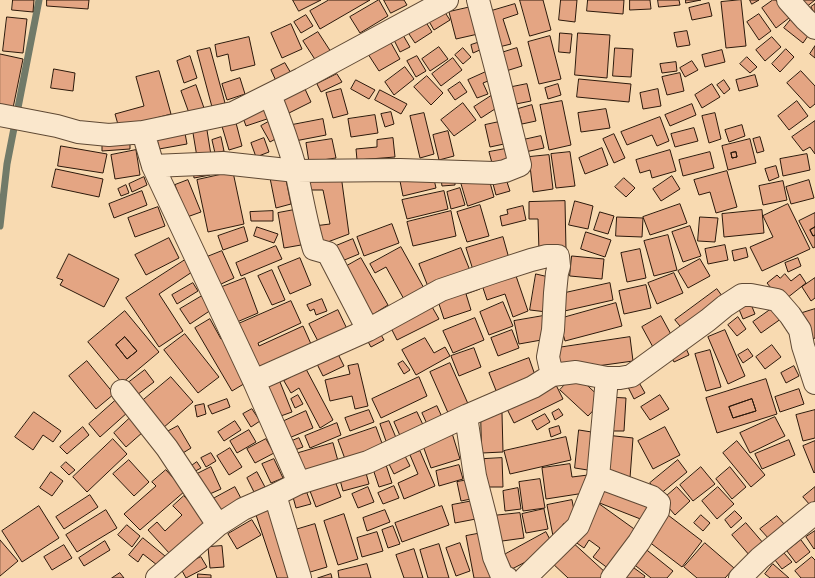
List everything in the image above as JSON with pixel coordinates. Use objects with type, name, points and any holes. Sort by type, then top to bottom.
[{"type":"street","points":[[11,117],[57,126],[78,132],[109,135],[143,132],[233,113],[301,79],[447,0]]},
{"type":"street","points":[[152,166],[223,163],[296,171],[400,170],[494,173],[505,171],[520,165],[478,0]]},
{"type":"street","points":[[788,0],[815,28]]},
{"type":"street","points":[[270,95],[282,126],[296,171],[309,234],[314,249],[328,253],[368,330]]},
{"type":"street","points":[[143,132],[152,166],[254,381],[299,483]]},
{"type":"street","points":[[254,381],[368,330],[441,290],[497,270],[531,260],[547,256],[558,256],[559,266],[555,293],[553,330],[548,357],[552,375]]},
{"type":"street","points":[[157,578],[218,525],[243,509],[299,483],[368,462],[466,416],[533,387],[552,375],[576,372],[607,378],[631,376],[708,320],[724,306],[742,295],[751,295],[777,300],[790,314],[809,344],[815,383]]},
{"type":"street","points":[[524,578],[578,526],[598,477],[607,378]]},
{"type":"street","points":[[122,391],[167,448],[218,525]]},
{"type":"street","points":[[466,416],[475,476],[494,557],[502,576],[507,578]]},
{"type":"street","points":[[598,477],[652,497],[659,503],[658,511],[639,542],[612,578]]},
{"type":"street","points":[[275,495],[300,578]]},
{"type":"street","points":[[740,578],[760,558],[815,513]]},
{"type":"building","points":[[13,0],[34,0],[33,12],[12,10]]},
{"type":"building","points":[[47,0],[89,0],[88,9],[47,6]]},
{"type":"building","points":[[293,0],[321,0],[299,11]]},
{"type":"building","points":[[329,0],[370,0],[320,29],[310,11]]},
{"type":"building","points":[[379,0],[388,16],[360,33],[350,17]]},
{"type":"building","points":[[384,0],[404,0],[407,5],[391,13]]},
{"type":"building","points":[[520,0],[543,0],[551,30],[530,36]]},
{"type":"building","points":[[561,0],[577,0],[575,22],[559,20]]},
{"type":"building","points":[[588,0],[624,0],[623,14],[587,11]]},
{"type":"building","points":[[630,0],[650,0],[651,9],[630,10]]},
{"type":"building","points":[[658,0],[679,0],[680,5],[659,7]]},
{"type":"building","points":[[686,0],[701,0],[686,3]]},
{"type":"building","points":[[741,0],[746,46],[726,48],[721,2]]},
{"type":"building","points":[[750,0],[759,0],[752,4]]},
{"type":"building","points":[[773,0],[776,0],[789,18],[776,28],[762,8]]},
{"type":"building","points":[[799,0],[815,0],[805,8]]},
{"type":"building","points":[[709,3],[712,16],[692,20],[689,8]]},
{"type":"building","points":[[515,4],[518,14],[503,19],[511,44],[499,47],[488,12]]},
{"type":"building","points":[[815,4],[815,15],[811,7]]},
{"type":"building","points":[[471,7],[478,34],[456,39],[449,12]]},
{"type":"building","points":[[442,8],[450,20],[434,30],[427,18]]},
{"type":"building","points":[[759,14],[771,31],[759,40],[747,22]]},
{"type":"building","points":[[306,15],[313,26],[301,33],[294,22]]},
{"type":"building","points":[[7,17],[27,19],[23,53],[3,51]]},
{"type":"building","points":[[792,18],[810,33],[803,43],[784,28]]},
{"type":"building","points":[[424,19],[432,32],[415,43],[407,31]]},
{"type":"building","points":[[291,24],[302,49],[282,58],[271,33]]},
{"type":"building","points":[[687,31],[690,45],[677,47],[674,33]]},
{"type":"building","points":[[318,32],[331,52],[316,61],[303,41]]},
{"type":"building","points":[[560,33],[572,34],[570,53],[559,52]]},
{"type":"building","points":[[578,33],[610,35],[607,78],[575,75]]},
{"type":"building","points":[[403,35],[410,47],[400,52],[394,40]]},
{"type":"building","points":[[550,36],[561,79],[539,84],[528,42]]},
{"type":"building","points":[[249,37],[255,65],[231,71],[228,54],[217,57],[215,45]]},
{"type":"building","points":[[772,37],[781,47],[765,61],[756,50]]},
{"type":"building","points":[[390,41],[400,59],[379,71],[368,54]]},
{"type":"building","points":[[480,42],[482,49],[473,53],[471,45]]},
{"type":"building","points":[[815,46],[815,58],[810,54]]},
{"type":"building","points":[[439,47],[448,59],[430,71],[422,59]]},
{"type":"building","points":[[210,48],[225,103],[212,107],[197,51]]},
{"type":"building","points":[[463,48],[471,57],[463,64],[455,55]]},
{"type":"building","points":[[517,48],[522,66],[506,71],[501,53]]},
{"type":"building","points":[[615,48],[633,49],[631,77],[613,76]]},
{"type":"building","points":[[786,49],[794,57],[780,72],[772,64]]},
{"type":"building","points":[[722,50],[725,62],[705,67],[702,55]]},
{"type":"building","points":[[0,54],[23,59],[13,108],[0,106]]},
{"type":"building","points":[[190,56],[197,78],[184,83],[177,61]]},
{"type":"building","points":[[417,56],[426,71],[416,77],[407,61]]},
{"type":"building","points":[[747,57],[757,67],[750,73],[740,64]]},
{"type":"building","points":[[453,58],[462,70],[441,86],[432,74]]},
{"type":"building","points":[[692,61],[698,70],[685,77],[680,68]]},
{"type":"building","points":[[676,62],[677,71],[662,73],[660,64]]},
{"type":"building","points":[[285,63],[292,75],[277,83],[271,70]]},
{"type":"building","points":[[405,67],[414,79],[394,95],[385,82]]},
{"type":"building","points":[[54,69],[75,73],[73,91],[51,88]]},
{"type":"building","points":[[159,71],[171,114],[119,128],[115,114],[144,106],[136,77]]},
{"type":"building","points":[[488,71],[493,79],[483,83],[488,94],[477,98],[468,80]]},
{"type":"building","points":[[801,71],[815,86],[815,104],[810,108],[787,83]]},
{"type":"building","points":[[680,73],[684,91],[667,95],[662,77]]},
{"type":"building","points":[[337,74],[342,82],[321,92],[317,84]]},
{"type":"building","points":[[755,75],[758,86],[739,91],[736,80]]},
{"type":"building","points":[[427,76],[443,93],[431,105],[414,87]]},
{"type":"building","points":[[240,78],[245,94],[227,100],[222,84]]},
{"type":"building","points":[[579,79],[631,84],[629,102],[577,97]]},
{"type":"building","points":[[356,80],[375,90],[369,99],[351,89]]},
{"type":"building","points":[[724,80],[730,89],[724,94],[717,85]]},
{"type":"building","points":[[460,82],[467,92],[455,100],[448,90]]},
{"type":"building","points":[[527,84],[531,101],[516,104],[512,87]]},
{"type":"building","points":[[558,84],[561,95],[548,99],[545,88]]},
{"type":"building","points":[[712,84],[720,97],[702,108],[695,95]]},
{"type":"building","points":[[196,85],[204,108],[189,113],[181,91]]},
{"type":"building","points":[[305,89],[311,102],[287,114],[281,101]]},
{"type":"building","points":[[341,89],[348,114],[333,118],[326,93]]},
{"type":"building","points":[[658,89],[661,106],[643,109],[640,93]]},
{"type":"building","points":[[380,90],[407,104],[401,114],[375,100]]},
{"type":"building","points":[[491,96],[498,107],[481,118],[474,107]]},
{"type":"building","points":[[562,101],[571,145],[549,150],[540,105]]},
{"type":"building","points":[[797,101],[808,116],[789,130],[778,116]]},
{"type":"building","points":[[463,103],[476,120],[454,136],[441,120]]},
{"type":"building","points":[[692,104],[696,115],[670,126],[665,115]]},
{"type":"building","points":[[532,105],[536,121],[522,124],[518,109]]},
{"type":"building","points":[[266,107],[270,118],[246,126],[242,115]]},
{"type":"building","points":[[606,109],[610,128],[581,132],[578,113]]},
{"type":"building","points":[[391,112],[394,124],[385,127],[381,114]]},
{"type":"building","points":[[424,113],[434,154],[420,158],[410,116]]},
{"type":"building","points":[[715,113],[721,139],[709,143],[702,116]]},
{"type":"building","points":[[375,115],[378,133],[351,137],[348,119]]},
{"type":"building","points":[[660,117],[669,141],[657,146],[652,135],[627,145],[621,132]]},
{"type":"building","points":[[235,119],[242,146],[229,150],[221,123]]},
{"type":"building","points":[[323,119],[326,135],[295,141],[292,125]]},
{"type":"building","points":[[270,121],[279,137],[270,142],[261,126]]},
{"type":"building","points":[[815,121],[815,154],[810,147],[803,151],[792,137]]},
{"type":"building","points":[[499,122],[504,144],[490,147],[485,125]]},
{"type":"building","points":[[206,124],[211,155],[197,157],[192,127]]},
{"type":"building","points":[[742,125],[745,136],[729,142],[725,130]]},
{"type":"building","points":[[184,128],[187,144],[159,149],[156,133]]},
{"type":"building","points":[[694,128],[698,141],[675,147],[671,134]]},
{"type":"building","points":[[448,131],[454,156],[439,160],[433,135]]},
{"type":"building","points":[[614,134],[625,158],[614,163],[603,139]]},
{"type":"building","points":[[541,136],[544,148],[525,152],[523,140]]},
{"type":"building","points":[[221,137],[224,151],[215,153],[212,140]]},
{"type":"building","points":[[760,137],[764,151],[757,153],[753,139]]},
{"type":"building","points":[[264,138],[269,152],[256,157],[251,143]]},
{"type":"building","points":[[393,138],[395,157],[357,160],[356,149],[377,147],[377,140]]},
{"type":"building","points":[[130,139],[130,149],[102,151],[102,142]]},
{"type":"building","points":[[332,139],[336,158],[309,162],[306,143]]},
{"type":"building","points":[[750,139],[756,163],[728,170],[722,146]],"holes":[[[736,152],[737,157],[732,158],[731,153]]]},
{"type":"building","points":[[61,146],[107,154],[103,173],[58,166]]},
{"type":"building","points":[[602,148],[608,165],[585,174],[579,158]]},
{"type":"building","points":[[505,149],[508,159],[492,163],[489,152]]},
{"type":"building","points":[[136,150],[140,175],[115,179],[111,155]]},
{"type":"building","points":[[670,150],[676,171],[652,178],[650,170],[640,173],[636,160]]},
{"type":"building","points":[[570,152],[575,186],[556,188],[551,154]]},
{"type":"building","points":[[710,152],[714,168],[683,176],[679,160]]},
{"type":"building","points":[[736,152],[737,157],[732,158],[731,153]]},
{"type":"building","points":[[807,154],[810,170],[783,176],[780,159]]},
{"type":"building","points":[[549,155],[553,189],[533,192],[529,157]]},
{"type":"building","points":[[776,166],[779,177],[769,181],[765,169]]},
{"type":"building","points":[[208,167],[210,175],[194,178],[193,169]]},
{"type":"building","points":[[56,169],[103,179],[99,197],[52,187]]},
{"type":"building","points":[[727,171],[737,207],[716,213],[710,192],[699,195],[694,180]]},
{"type":"building","points":[[233,172],[244,224],[208,232],[197,180]]},
{"type":"building","points":[[285,175],[291,204],[276,208],[270,178]]},
{"type":"building","points":[[341,175],[349,234],[317,246],[314,226],[330,224],[323,190],[306,190],[303,176]]},
{"type":"building","points":[[433,175],[436,188],[403,196],[399,176]]},
{"type":"building","points":[[505,176],[510,191],[496,195],[492,180]]},
{"type":"building","points":[[672,176],[680,189],[661,201],[653,189]]},
{"type":"building","points":[[144,177],[147,185],[132,192],[129,184]]},
{"type":"building","points":[[455,178],[455,185],[442,186],[441,179]]},
{"type":"building","points":[[624,178],[635,188],[626,197],[615,187]]},
{"type":"building","points":[[460,179],[489,179],[494,197],[468,206]]},
{"type":"building","points":[[188,180],[201,212],[187,217],[175,185]]},
{"type":"building","points":[[809,180],[814,198],[791,204],[786,187]]},
{"type":"building","points":[[783,181],[787,200],[763,205],[759,186]]},
{"type":"building","points":[[126,185],[129,193],[121,196],[118,189]]},
{"type":"building","points":[[460,188],[465,205],[451,209],[447,192]]},
{"type":"building","points":[[142,191],[147,205],[114,218],[109,204]]},
{"type":"building","points":[[444,191],[448,209],[407,219],[402,200]]},
{"type":"building","points":[[565,201],[566,250],[539,251],[538,219],[529,219],[529,202]]},
{"type":"building","points":[[575,201],[593,206],[588,229],[569,225]]},
{"type":"building","points":[[680,204],[687,223],[650,235],[643,217]]},
{"type":"building","points":[[788,204],[810,249],[762,271],[750,247],[773,237],[763,216]]},
{"type":"building","points":[[480,205],[489,236],[467,242],[457,212]]},
{"type":"building","points":[[523,206],[526,220],[502,226],[500,216],[508,214],[507,210]]},
{"type":"building","points":[[158,207],[165,226],[135,237],[128,218]]},
{"type":"building","points":[[294,210],[301,245],[284,248],[278,213]]},
{"type":"building","points":[[762,210],[764,233],[724,237],[722,214]]},
{"type":"building","points":[[273,211],[273,221],[251,221],[250,212]]},
{"type":"building","points":[[451,211],[456,236],[413,246],[407,222]]},
{"type":"building","points":[[600,212],[614,216],[608,234],[594,230]]},
{"type":"building","points":[[815,213],[815,227],[810,230],[813,236],[815,235],[815,247],[813,248],[799,221]]},
{"type":"building","points":[[617,217],[643,218],[642,237],[616,236]]},
{"type":"building","points":[[700,217],[718,218],[715,242],[698,241]]},
{"type":"building","points":[[392,224],[399,243],[364,256],[357,237]]},
{"type":"building","points":[[690,226],[701,256],[683,262],[672,232]]},
{"type":"building","points":[[244,227],[248,241],[223,250],[218,236]]},
{"type":"building","points":[[257,227],[278,234],[274,243],[254,236]]},
{"type":"building","points":[[815,227],[815,235],[813,236],[810,230]]},
{"type":"building","points":[[586,232],[611,240],[605,257],[581,249]]},
{"type":"building","points":[[668,235],[677,270],[654,276],[644,241]]},
{"type":"building","points":[[503,237],[510,262],[474,273],[466,248]]},
{"type":"building","points":[[169,238],[179,258],[146,275],[135,255]]},
{"type":"building","points":[[353,239],[359,254],[342,261],[336,246]]},
{"type":"building","points":[[725,245],[728,260],[708,264],[705,249]]},
{"type":"building","points":[[276,246],[282,259],[241,276],[236,263]]},
{"type":"building","points":[[401,247],[425,290],[405,301],[386,267],[375,273],[370,264]]},
{"type":"building","points":[[461,248],[471,273],[429,289],[419,264]]},
{"type":"building","points":[[746,248],[748,257],[734,261],[732,251]]},
{"type":"building","points":[[640,249],[646,278],[627,282],[621,253]]},
{"type":"building","points":[[222,251],[234,278],[219,285],[207,257]]},
{"type":"building","points":[[69,254],[119,279],[104,307],[60,285],[63,280],[57,278]]},
{"type":"building","points":[[572,256],[604,259],[602,279],[570,276]]},
{"type":"building","points":[[300,258],[311,285],[290,294],[278,267]]},
{"type":"building","points":[[361,258],[388,305],[372,315],[345,267]]},
{"type":"building","points":[[798,258],[801,266],[788,272],[785,263]]},
{"type":"building","points":[[700,259],[710,276],[688,288],[678,271]]},
{"type":"building","points":[[185,260],[192,272],[159,294],[183,331],[159,347],[126,298]]},
{"type":"building","points":[[272,270],[285,300],[272,305],[258,276]]},
{"type":"building","points":[[514,270],[528,311],[513,317],[505,294],[487,300],[481,282]]},
{"type":"building","points":[[674,273],[683,293],[657,304],[648,283]]},
{"type":"building","points":[[536,274],[553,278],[547,312],[530,310]]},
{"type":"building","points":[[785,274],[791,281],[800,274],[806,283],[782,302],[767,283],[777,275],[780,278]]},
{"type":"building","points":[[245,278],[258,313],[237,322],[222,287]]},
{"type":"building","points":[[815,278],[815,298],[811,301],[802,287]]},
{"type":"building","points":[[477,281],[480,289],[466,294],[471,310],[444,319],[436,295]]},
{"type":"building","points":[[193,283],[198,291],[177,304],[172,295]]},
{"type":"building","points":[[610,283],[613,300],[560,312],[556,295]]},
{"type":"building","points":[[646,285],[651,308],[624,314],[619,291]]},
{"type":"building","points":[[717,289],[725,300],[684,331],[675,320]]},
{"type":"building","points":[[202,296],[211,310],[190,324],[180,309]]},
{"type":"building","points":[[748,297],[755,314],[743,319],[736,302]]},
{"type":"building","points":[[322,299],[327,311],[316,315],[314,309],[310,311],[307,305]]},
{"type":"building","points":[[291,301],[301,323],[258,343],[259,346],[303,326],[311,344],[256,369],[236,325]]},
{"type":"building","points":[[503,302],[513,326],[489,335],[480,312]]},
{"type":"building","points":[[616,303],[622,326],[565,341],[559,319]]},
{"type":"building","points":[[431,305],[439,319],[397,340],[390,326]]},
{"type":"building","points":[[777,305],[785,316],[761,333],[753,322]]},
{"type":"building","points":[[815,309],[815,338],[807,341],[799,314]]},
{"type":"building","points":[[338,310],[348,331],[320,345],[309,324]]},
{"type":"building","points":[[125,311],[159,352],[122,383],[88,342]],"holes":[[[125,337],[137,351],[127,359],[116,345]]]},
{"type":"building","points":[[543,316],[547,339],[519,344],[514,321]]},
{"type":"building","points":[[661,316],[673,338],[654,349],[642,327]]},
{"type":"building","points":[[738,317],[746,329],[737,336],[728,325]]},
{"type":"building","points":[[475,318],[484,340],[453,353],[443,331]]},
{"type":"building","points":[[210,319],[221,339],[227,336],[247,382],[232,391],[195,328]]},
{"type":"building","points":[[512,330],[519,348],[498,356],[491,338]]},
{"type":"building","points":[[725,330],[745,376],[728,384],[708,337]]},
{"type":"building","points":[[380,333],[384,340],[371,347],[367,340]]},
{"type":"building","points":[[185,334],[219,377],[198,393],[164,350]]},
{"type":"building","points":[[125,337],[137,351],[127,359],[116,345]]},
{"type":"building","points":[[630,337],[633,361],[561,371],[557,348]]},
{"type":"building","points":[[425,338],[434,353],[445,347],[450,356],[416,375],[402,350]]},
{"type":"building","points":[[684,344],[689,355],[674,362],[668,351]]},
{"type":"building","points":[[772,345],[781,357],[765,369],[756,357]]},
{"type":"building","points":[[474,348],[481,367],[459,376],[451,356]]},
{"type":"building","points":[[748,349],[753,356],[743,363],[738,355]]},
{"type":"building","points":[[710,350],[721,387],[706,391],[695,354]]},
{"type":"building","points":[[337,352],[344,366],[323,376],[316,362]]},
{"type":"building","points":[[529,358],[536,378],[497,393],[489,373]]},
{"type":"building","points":[[87,361],[114,394],[96,409],[69,376]]},
{"type":"building","points":[[403,361],[410,370],[404,374],[398,364]]},
{"type":"building","points":[[450,363],[469,406],[449,415],[430,372]]},
{"type":"building","points":[[358,364],[368,406],[355,409],[352,396],[330,401],[325,380],[350,374],[348,366]]},
{"type":"building","points":[[794,366],[799,376],[786,383],[781,373]]},
{"type":"building","points":[[306,369],[333,420],[320,428],[299,388],[291,393],[284,381]]},
{"type":"building","points":[[145,370],[154,382],[133,398],[124,386]]},
{"type":"building","points":[[575,374],[603,400],[588,416],[560,390]]},
{"type":"building","points":[[171,377],[193,402],[163,428],[141,402]]},
{"type":"building","points":[[419,377],[427,396],[381,418],[372,399]]},
{"type":"building","points":[[637,379],[645,393],[634,399],[627,385]]},
{"type":"building","points":[[766,379],[777,414],[717,433],[706,398]],"holes":[[[752,399],[756,411],[733,418],[729,407]]]},
{"type":"building","points":[[554,381],[563,399],[514,423],[505,405]]},
{"type":"building","points":[[280,382],[292,412],[278,417],[266,388]]},
{"type":"building","points":[[799,389],[804,404],[780,412],[775,397]]},
{"type":"building","points":[[298,395],[303,404],[295,408],[291,399]]},
{"type":"building","points":[[660,395],[669,409],[650,420],[641,407]]},
{"type":"building","points":[[608,397],[626,398],[624,431],[606,431]]},
{"type":"building","points":[[227,399],[230,407],[212,414],[208,406]]},
{"type":"building","points":[[752,399],[756,411],[733,418],[729,407]]},
{"type":"building","points":[[116,400],[128,412],[100,437],[89,424]]},
{"type":"building","points":[[204,404],[206,414],[197,417],[195,406]]},
{"type":"building","points":[[437,406],[442,417],[427,424],[422,413]]},
{"type":"building","points":[[252,409],[260,421],[251,427],[243,414]]},
{"type":"building","points":[[559,409],[563,415],[555,420],[552,413]]},
{"type":"building","points":[[369,410],[374,422],[350,431],[345,418]]},
{"type":"building","points":[[815,410],[815,438],[803,441],[796,415]]},
{"type":"building","points":[[306,411],[313,428],[289,438],[282,422]]},
{"type":"building","points":[[34,412],[61,431],[53,442],[43,435],[33,450],[15,437]]},
{"type":"building","points":[[417,412],[424,427],[401,438],[394,422]]},
{"type":"building","points":[[481,413],[502,413],[503,452],[482,453]]},
{"type":"building","points":[[545,414],[550,422],[537,430],[532,421]]},
{"type":"building","points":[[775,417],[785,436],[750,453],[740,433]]},
{"type":"building","points":[[130,418],[143,432],[126,447],[114,433]]},
{"type":"building","points":[[235,421],[241,430],[224,441],[218,432]]},
{"type":"building","points":[[389,421],[397,440],[387,444],[380,424]]},
{"type":"building","points":[[337,423],[341,435],[310,448],[305,436]]},
{"type":"building","points":[[178,426],[191,448],[178,456],[165,433]]},
{"type":"building","points":[[559,426],[561,433],[551,437],[549,429]]},
{"type":"building","points":[[83,427],[89,435],[67,454],[60,447]]},
{"type":"building","points":[[376,427],[383,446],[345,459],[338,440]]},
{"type":"building","points":[[665,427],[680,455],[653,469],[638,441]]},
{"type":"building","points":[[249,430],[256,442],[237,453],[230,441]]},
{"type":"building","points":[[579,430],[598,433],[594,471],[575,468]]},
{"type":"building","points":[[452,433],[460,459],[431,468],[422,443]]},
{"type":"building","points":[[606,435],[633,438],[630,478],[602,475]]},
{"type":"building","points":[[566,437],[571,460],[510,474],[504,451]]},
{"type":"building","points":[[299,438],[303,447],[295,450],[292,441]]},
{"type":"building","points":[[113,439],[127,454],[87,492],[73,477]]},
{"type":"building","points":[[266,439],[274,453],[255,463],[247,449]]},
{"type":"building","points":[[789,440],[795,455],[762,469],[755,454]]},
{"type":"building","points":[[737,441],[765,475],[751,487],[723,453]]},
{"type":"building","points":[[815,441],[815,472],[814,473],[803,446]]},
{"type":"building","points":[[333,443],[338,461],[301,472],[295,454]]},
{"type":"building","points":[[230,448],[242,467],[229,475],[217,456]]},
{"type":"building","points":[[420,451],[435,486],[404,499],[398,483],[418,474],[410,455]]},
{"type":"building","points":[[211,453],[216,461],[206,467],[201,458]]},
{"type":"building","points":[[404,454],[410,466],[394,474],[388,462]]},
{"type":"building","points":[[502,458],[503,487],[485,487],[484,459]]},
{"type":"building","points":[[274,459],[283,478],[271,483],[262,464]]},
{"type":"building","points":[[129,460],[149,482],[134,496],[113,474]]},
{"type":"building","points":[[678,460],[687,472],[659,495],[650,483]]},
{"type":"building","points":[[66,462],[75,470],[69,475],[61,467]]},
{"type":"building","points":[[197,462],[201,468],[190,474],[187,469]]},
{"type":"building","points":[[570,464],[572,477],[588,475],[591,492],[546,499],[542,468]]},
{"type":"building","points":[[386,465],[392,483],[379,487],[373,469]]},
{"type":"building","points":[[459,465],[463,479],[439,486],[436,471]]},
{"type":"building","points":[[211,467],[221,489],[203,497],[193,476]]},
{"type":"building","points":[[701,467],[715,484],[693,501],[680,485]]},
{"type":"building","points":[[730,467],[746,487],[732,499],[716,479]]},
{"type":"building","points":[[166,470],[185,491],[140,530],[124,514],[156,486],[152,482]]},
{"type":"building","points":[[51,472],[63,481],[52,496],[40,488]]},
{"type":"building","points":[[257,472],[265,487],[254,492],[247,478]]},
{"type":"building","points":[[366,473],[369,484],[343,491],[340,480]]},
{"type":"building","points":[[473,479],[476,498],[461,501],[457,482]]},
{"type":"building","points":[[540,479],[545,508],[523,511],[519,482]]},
{"type":"building","points":[[335,481],[341,497],[316,507],[310,491]]},
{"type":"building","points":[[603,485],[650,503],[643,520],[597,502]]},
{"type":"building","points":[[394,486],[399,498],[383,504],[378,493]]},
{"type":"building","points":[[235,487],[244,504],[221,517],[211,500]]},
{"type":"building","points":[[368,487],[374,502],[358,508],[352,494]]},
{"type":"building","points":[[677,487],[690,501],[675,515],[662,500]]},
{"type":"building","points":[[718,487],[734,504],[717,519],[702,501]]},
{"type":"building","points":[[815,487],[815,501],[810,505],[803,497]]},
{"type":"building","points":[[518,488],[521,509],[505,511],[503,491]]},
{"type":"building","points":[[307,493],[311,504],[296,508],[293,497]]},
{"type":"building","points":[[90,495],[98,507],[64,529],[56,517]]},
{"type":"building","points":[[184,496],[207,520],[170,554],[148,530],[157,522],[165,531],[182,515],[173,506]]},
{"type":"building","points":[[478,500],[481,518],[455,523],[452,505]]},
{"type":"building","points":[[572,500],[576,521],[563,524],[565,533],[553,536],[547,505]]},
{"type":"building","points":[[598,503],[637,531],[609,569],[593,557],[600,548],[589,540],[584,548],[571,539]]},
{"type":"building","points":[[39,506],[59,538],[22,562],[2,531]]},
{"type":"building","points":[[442,506],[449,525],[402,542],[395,523]]},
{"type":"building","points":[[269,507],[293,577],[277,578],[255,512]]},
{"type":"building","points":[[544,509],[548,529],[526,533],[522,514]]},
{"type":"building","points":[[106,510],[117,528],[77,552],[66,535]]},
{"type":"building","points":[[385,510],[390,522],[367,531],[363,518]]},
{"type":"building","points":[[735,511],[742,518],[731,528],[725,520]]},
{"type":"building","points":[[664,512],[702,541],[682,567],[644,538]]},
{"type":"building","points":[[520,513],[524,538],[495,542],[492,516]]},
{"type":"building","points":[[344,514],[358,559],[338,565],[324,521]]},
{"type":"building","points":[[701,515],[710,523],[703,531],[694,523]]},
{"type":"building","points":[[777,516],[785,525],[769,539],[760,529]]},
{"type":"building","points":[[252,520],[261,535],[237,549],[228,534]]},
{"type":"building","points":[[746,523],[764,544],[750,556],[732,535]]},
{"type":"building","points":[[315,524],[327,567],[307,573],[295,530]]},
{"type":"building","points":[[127,525],[140,536],[132,547],[118,535]]},
{"type":"building","points":[[393,526],[400,544],[388,548],[382,530]]},
{"type":"building","points":[[815,531],[815,548],[814,549],[806,537]]},
{"type":"building","points":[[377,532],[383,551],[362,557],[357,538]]},
{"type":"building","points":[[546,532],[554,547],[512,569],[504,555]]},
{"type":"building","points":[[482,533],[492,578],[474,578],[466,536]]},
{"type":"building","points":[[143,538],[165,556],[157,565],[143,554],[138,562],[129,555]]},
{"type":"building","points":[[0,540],[18,561],[0,576]]},
{"type":"building","points":[[570,540],[606,573],[601,578],[568,578],[550,561]]},
{"type":"building","points":[[801,540],[810,552],[796,563],[787,551]]},
{"type":"building","points":[[105,541],[110,550],[84,566],[79,558]]},
{"type":"building","points":[[460,543],[470,571],[456,576],[446,548]]},
{"type":"building","points":[[705,543],[734,568],[725,578],[697,578],[684,567]]},
{"type":"building","points":[[439,544],[449,578],[428,578],[420,550]]},
{"type":"building","points":[[64,545],[72,558],[52,570],[44,557]]},
{"type":"building","points":[[222,546],[224,567],[210,568],[208,547]]},
{"type":"building","points":[[643,547],[673,571],[667,578],[651,578],[631,562]]},
{"type":"building","points":[[414,549],[423,578],[404,578],[396,555]]},
{"type":"building","points":[[784,553],[792,562],[782,569],[775,560]]},
{"type":"building","points":[[201,557],[207,567],[186,578],[180,567]]},
{"type":"building","points":[[812,557],[815,560],[815,578],[801,578],[795,571]]},
{"type":"building","points":[[367,564],[371,578],[339,578],[338,571]]},
{"type":"building","points":[[773,564],[789,578],[770,578],[765,574]]},
{"type":"building","points":[[630,565],[645,576],[644,578],[620,578]]},
{"type":"building","points":[[120,573],[124,578],[112,578]]},
{"type":"building","points":[[198,574],[211,575],[211,578],[198,578]]},
{"type":"building","points":[[331,574],[332,578],[318,578]]},
{"type":"waterway","points":[[0,226],[7,164],[39,0]]}]
